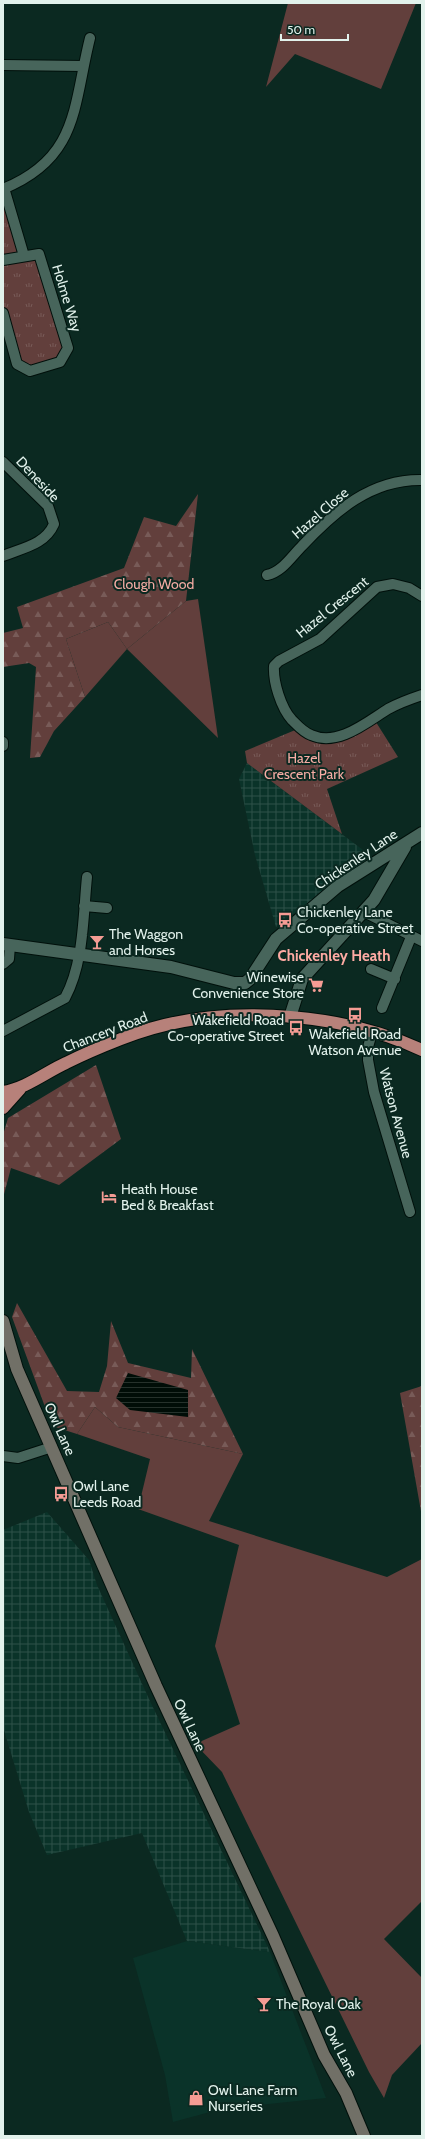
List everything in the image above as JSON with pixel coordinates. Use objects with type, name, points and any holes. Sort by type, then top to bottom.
[{"type":"highway","name":"Chancery Road","points":[[3,1092],[22,1086],[66,1063],[122,1038],[177,1021],[231,1016],[290,1017],[329,1022],[372,1032],[419,1048]]},
{"type":"highway","name":"Chancery Road","points":[[3,1108],[22,1086]]},
{"type":"main road","name":"Owl Lane","points":[[3,1321],[17,1369],[156,1686],[273,1936],[324,2055],[346,2093],[364,2136]]},
{"type":"street","points":[[24,256],[3,188],[30,175],[62,145],[73,118],[90,38]]},
{"type":"street","points":[[3,65],[83,66]]},
{"type":"street","name":"Holme Way","points":[[3,260],[39,254],[68,348],[60,362],[30,371],[17,364],[3,313]]},
{"type":"street","name":"Deneside","points":[[3,462],[48,506],[54,524],[51,533],[43,540],[3,556]]},
{"type":"street","name":"Hazel Close","points":[[267,575],[280,570],[313,534],[340,509],[366,492],[390,484],[422,480]]},
{"type":"street","name":"Hazel Crescent","points":[[422,596],[409,588],[393,584],[377,587],[320,639],[279,661],[274,666],[274,675],[286,714],[306,733],[318,738],[340,736],[351,732],[406,700],[422,695]]},
{"type":"street","name":"Chickenley Lane","points":[[79,955],[171,968],[234,983],[244,983],[255,974],[276,939],[286,929],[338,886],[376,864],[422,832]]},
{"type":"street","points":[[290,1017],[302,980],[364,912],[381,890],[386,878],[409,841]]},
{"type":"street","points":[[376,864],[386,878]]},
{"type":"street","points":[[3,1031],[65,998],[70,990],[79,955],[87,877]]},
{"type":"street","points":[[84,906],[108,908]]},
{"type":"street","points":[[364,912],[422,941]]},
{"type":"street","points":[[382,1008],[395,979],[411,936]]},
{"type":"street","points":[[3,964],[9,959],[6,944],[79,955]]},
{"type":"street","points":[[371,969],[395,979]]},
{"type":"street","name":"Watson Avenue","points":[[372,1032],[368,1047],[368,1060],[374,1092],[412,1199],[410,1212]]},
{"type":"street","points":[[3,1456],[18,1458],[52,1448]]},
{"type":"shaded area","points":[[247,763],[371,856],[276,927],[255,855],[239,779]]},
{"type":"shaded area","points":[[128,1373],[188,1390],[188,1417],[130,1410],[116,1398]]},
{"type":"shaded area","points":[[47,1512],[89,1560],[97,1585],[149,1699],[270,1952],[187,1941],[142,1833],[47,1855],[29,1812],[3,1727],[3,1530]]},
{"type":"shaded area","points":[[187,1941],[270,1952],[326,2098],[221,2109],[173,2122],[165,2075],[133,1958]]},
{"type":"green space","points":[[288,3],[416,3],[381,89],[295,54],[266,87]]},
{"type":"green space","points":[[3,189],[24,255],[39,254],[68,348],[60,362],[30,371],[17,364],[3,313]]},
{"type":"green space","name":"Clough Wood","points":[[198,494],[186,601],[127,649],[108,622],[66,639],[85,697],[54,731],[40,757],[30,758],[36,667],[29,663],[3,667],[3,633],[23,628],[17,607],[124,568],[144,517],[176,526]]},
{"type":"green space","points":[[198,599],[218,738],[127,649],[186,601]]},
{"type":"green space","points":[[108,622],[127,649],[85,697],[66,639]]},
{"type":"green space","name":"Hazel Crescent Park","points":[[374,719],[398,757],[327,789],[342,834],[247,763],[245,751],[300,728],[328,738]]},
{"type":"green space","points":[[96,1065],[121,1139],[59,1185],[11,1168],[3,1198],[3,1135],[8,1118]]},
{"type":"green space","points":[[17,1303],[67,1391],[99,1392],[107,1366],[111,1321],[128,1363],[191,1378],[192,1349],[243,1454],[118,1427],[95,1407],[77,1434],[52,1426],[12,1317]]},
{"type":"green space","points":[[422,1386],[422,1517],[400,1393]]},
{"type":"green space","points":[[95,1407],[118,1427],[243,1454],[209,1521],[387,1577],[422,1559],[422,1901],[384,1939],[422,1978],[422,2043],[392,2075],[384,2098],[369,2072],[222,1772],[195,1744],[240,1724],[215,1646],[239,1545],[138,1509],[150,1459],[77,1434]]},
{"type":"place","name":"Chickenley Lane Co-operative Street","points":[[285,920]]},
{"type":"place","name":"The Waggon and Horses","points":[[97,942]]},
{"type":"place","name":"Winewise Convenience Store","points":[[316,985]]},
{"type":"place","name":"Wakefield Road Watson Avenue","points":[[355,1015]]},
{"type":"place","name":"Wakefield Road Co-operative Street","points":[[296,1028]]},
{"type":"place","name":"Heath House Bed & Breakfast","points":[[109,1197]]},
{"type":"place","name":"Owl Lane Leeds Road","points":[[61,1494]]},
{"type":"place","name":"The Royal Oak","points":[[264,2004]]},
{"type":"place","name":"Owl Lane Farm Nurseries","points":[[196,2098]]},
{"type":"district","name":"Chickenley Heath","points":[[334,956]]}]
